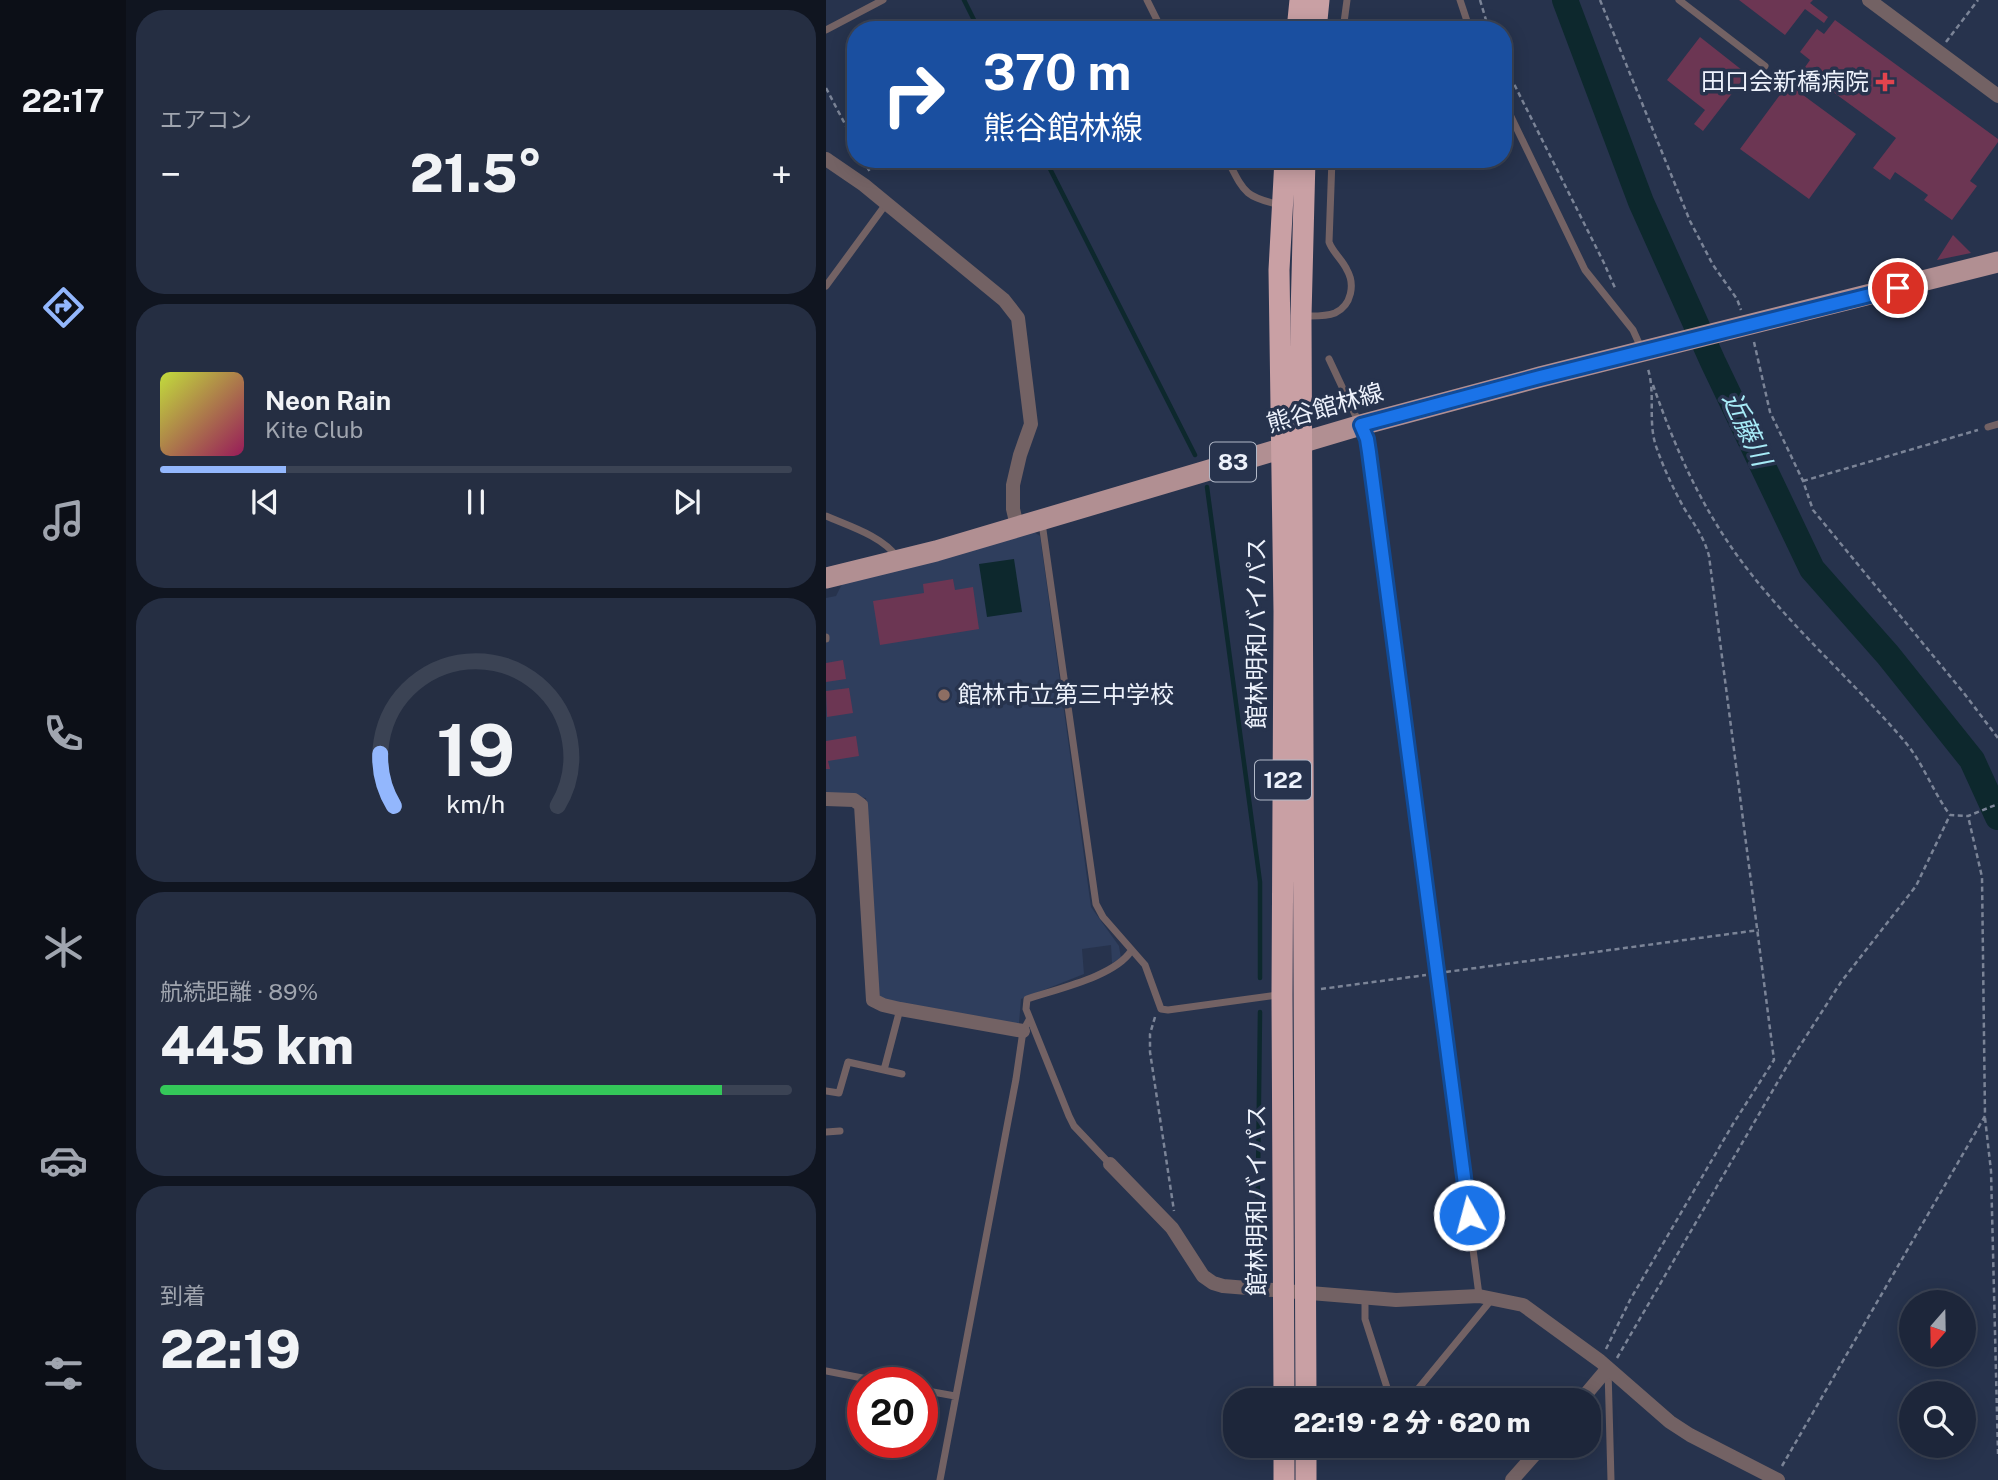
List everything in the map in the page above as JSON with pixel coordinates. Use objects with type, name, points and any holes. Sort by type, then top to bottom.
[{"type":"highway","points":[[1298,21],[1300,0]]},
{"type":"highway","points":[[1317,21],[1320,0]]},
{"type":"highway","name":"館林明和バイパス","points":[[1284,168],[1279,270],[1284,611],[1284,1388]]},
{"type":"highway","name":"館林明和バイパス","points":[[1305,168],[1301,316],[1306,1388]]},
{"type":"highway","points":[[1284,1458],[1284,1480]]},
{"type":"highway","points":[[1306,1458],[1306,1480]]},
{"type":"main road","name":"83","points":[[1737,328],[1998,262]]},
{"type":"main road","name":"熊谷館林線","points":[[826,578],[899,561],[1361,425],[1737,328]]},
{"type":"street","points":[[1868,0],[1998,96]]},
{"type":"street","points":[[826,159],[886,203],[1004,300],[1018,318],[1031,424],[1013,485],[1013,509],[1017,526]]},
{"type":"street","points":[[826,799],[854,800],[861,805],[872,995],[877,1003],[900,1009],[1026,1026]]},
{"type":"street","points":[[1110,1164],[1172,1228],[1203,1276],[1213,1283],[1365,1299],[1485,1297],[1523,1305],[1604,1365],[1670,1422],[1776,1479]]},
{"type":"street","points":[[1589,1388],[1604,1365]]},
{"type":"street","points":[[1512,1480],[1531,1458]]},
{"type":"lane","points":[[826,30],[883,0]]},
{"type":"lane","points":[[1147,0],[1158,21]]},
{"type":"lane","points":[[1344,21],[1347,0]]},
{"type":"lane","points":[[1460,0],[1467,21]]},
{"type":"lane","points":[[1679,0],[1765,66]]},
{"type":"lane","points":[[1512,119],[1586,271],[1633,330],[1642,351]]},
{"type":"lane","points":[[1232,168],[1248,194],[1257,200],[1281,205]]},
{"type":"lane","points":[[1301,316],[1335,313],[1343,307],[1352,290],[1352,279],[1329,242],[1332,168]]},
{"type":"lane","points":[[826,286],[886,203]]},
{"type":"lane","points":[[1329,359],[1367,439],[1438,973],[1485,1297],[1418,1388]]},
{"type":"lane","points":[[1988,427],[1998,424]]},
{"type":"lane","points":[[826,516],[880,542],[891,549],[899,561]]},
{"type":"lane","points":[[1041,519],[1097,904],[1103,917],[1145,965],[1161,1009],[1282,995]]},
{"type":"lane","points":[[940,1480],[1026,1026],[1027,999],[1121,963],[1131,951]]},
{"type":"lane","points":[[884,1070],[900,1009]]},
{"type":"lane","points":[[1026,1026],[1074,1126],[1110,1164]]},
{"type":"lane","points":[[826,1091],[839,1093],[848,1062],[902,1074]]},
{"type":"lane","points":[[826,1132],[840,1131]]},
{"type":"lane","points":[[1365,1299],[1365,1319],[1387,1388]]},
{"type":"lane","points":[[1604,1365],[1611,1480]]},
{"type":"lane","points":[[826,1371],[847,1375]]},
{"type":"lane","points":[[938,1393],[956,1396]]},
{"type":"path","points":[[1480,0],[1486,21]]},
{"type":"path","points":[[1600,0],[1690,221],[1713,265],[1737,299],[1737,328],[1754,340],[1770,412],[1803,481],[1813,510],[1963,691],[1998,738]]},
{"type":"path","points":[[1939,52],[1978,0]]},
{"type":"path","points":[[1512,80],[1604,263],[1622,307],[1623,318]]},
{"type":"path","points":[[826,88],[847,128]]},
{"type":"path","points":[[1642,351],[1691,481],[1721,532],[1785,613],[1907,744],[1931,779],[1950,815]]},
{"type":"path","points":[[1604,1365],[1630,1300],[1733,1124],[1774,1060],[1709,556],[1705,541],[1683,505],[1656,447],[1651,421],[1652,382]]},
{"type":"path","points":[[1803,481],[1988,427]]},
{"type":"path","points":[[1950,815],[1968,816],[1998,804]]},
{"type":"path","points":[[1604,1365],[1616,1359],[1787,1066],[1841,982],[1916,886],[1950,815]]},
{"type":"path","points":[[1968,816],[1982,877],[1985,1116],[1991,1171],[1998,1454]]},
{"type":"path","points":[[1304,992],[1759,930]]},
{"type":"path","points":[[1161,1009],[1153,1023],[1150,1052],[1174,1208],[1172,1228]]},
{"type":"path","points":[[1776,1479],[1985,1116]]},
{"type":"shaded area","name":"館林市立第三中学校","points":[[1034,532],[1040,536],[1091,907],[1119,946],[1121,958],[1112,963],[1111,945],[1082,949],[1084,974],[1021,999],[1019,1023],[1015,1026],[884,1002],[876,993],[866,798],[826,793],[826,598],[836,596],[842,584]]},
{"type":"shaded area","points":[[1014,559],[1022,612],[987,617],[979,564]]},
{"type":"building","points":[[1739,0],[1813,0],[1810,3],[1828,17],[1824,23],[1805,9],[1785,35]]},
{"type":"building","points":[[1835,20],[1998,139],[1970,181],[1977,186],[1952,220],[1924,200],[1928,195],[1895,172],[1890,180],[1873,168],[1896,138],[1803,70],[1810,60],[1800,52],[1817,29],[1824,34]]},
{"type":"building","points":[[1700,37],[1747,74],[1703,131],[1694,124],[1705,110],[1667,80]]},
{"type":"building","points":[[1788,84],[1856,134],[1809,199],[1740,149]]},
{"type":"building","points":[[1953,235],[1971,253],[1937,260]]},
{"type":"building","points":[[953,579],[955,590],[973,587],[979,629],[880,645],[873,601],[924,593],[923,584]]},
{"type":"building","points":[[843,660],[846,679],[826,682],[826,663]]},
{"type":"building","points":[[849,688],[853,713],[827,717],[826,691]]},
{"type":"building","points":[[856,736],[859,756],[828,761],[830,769],[826,769],[826,741]]},
{"type":"waterway","points":[[964,0],[974,21]]},
{"type":"waterway","name":"近藤川","points":[[1565,0],[1641,202],[1713,362],[1812,569],[1888,655],[1972,760],[1998,817]]},
{"type":"waterway","points":[[1050,168],[1195,455]]},
{"type":"waterway","points":[[1207,487],[1260,882],[1260,978]]},
{"type":"waterway","points":[[1257,1261],[1260,1012]]},
{"type":"place","name":"田口会新橋病院","points":[[1885,82]]},
{"type":"place","name":"館林市立第三中学校","points":[[944,695]]},
{"type":"route","points":[[1469,1215],[1369,452],[1361,425],[1540,377],[1898,288]]}]
